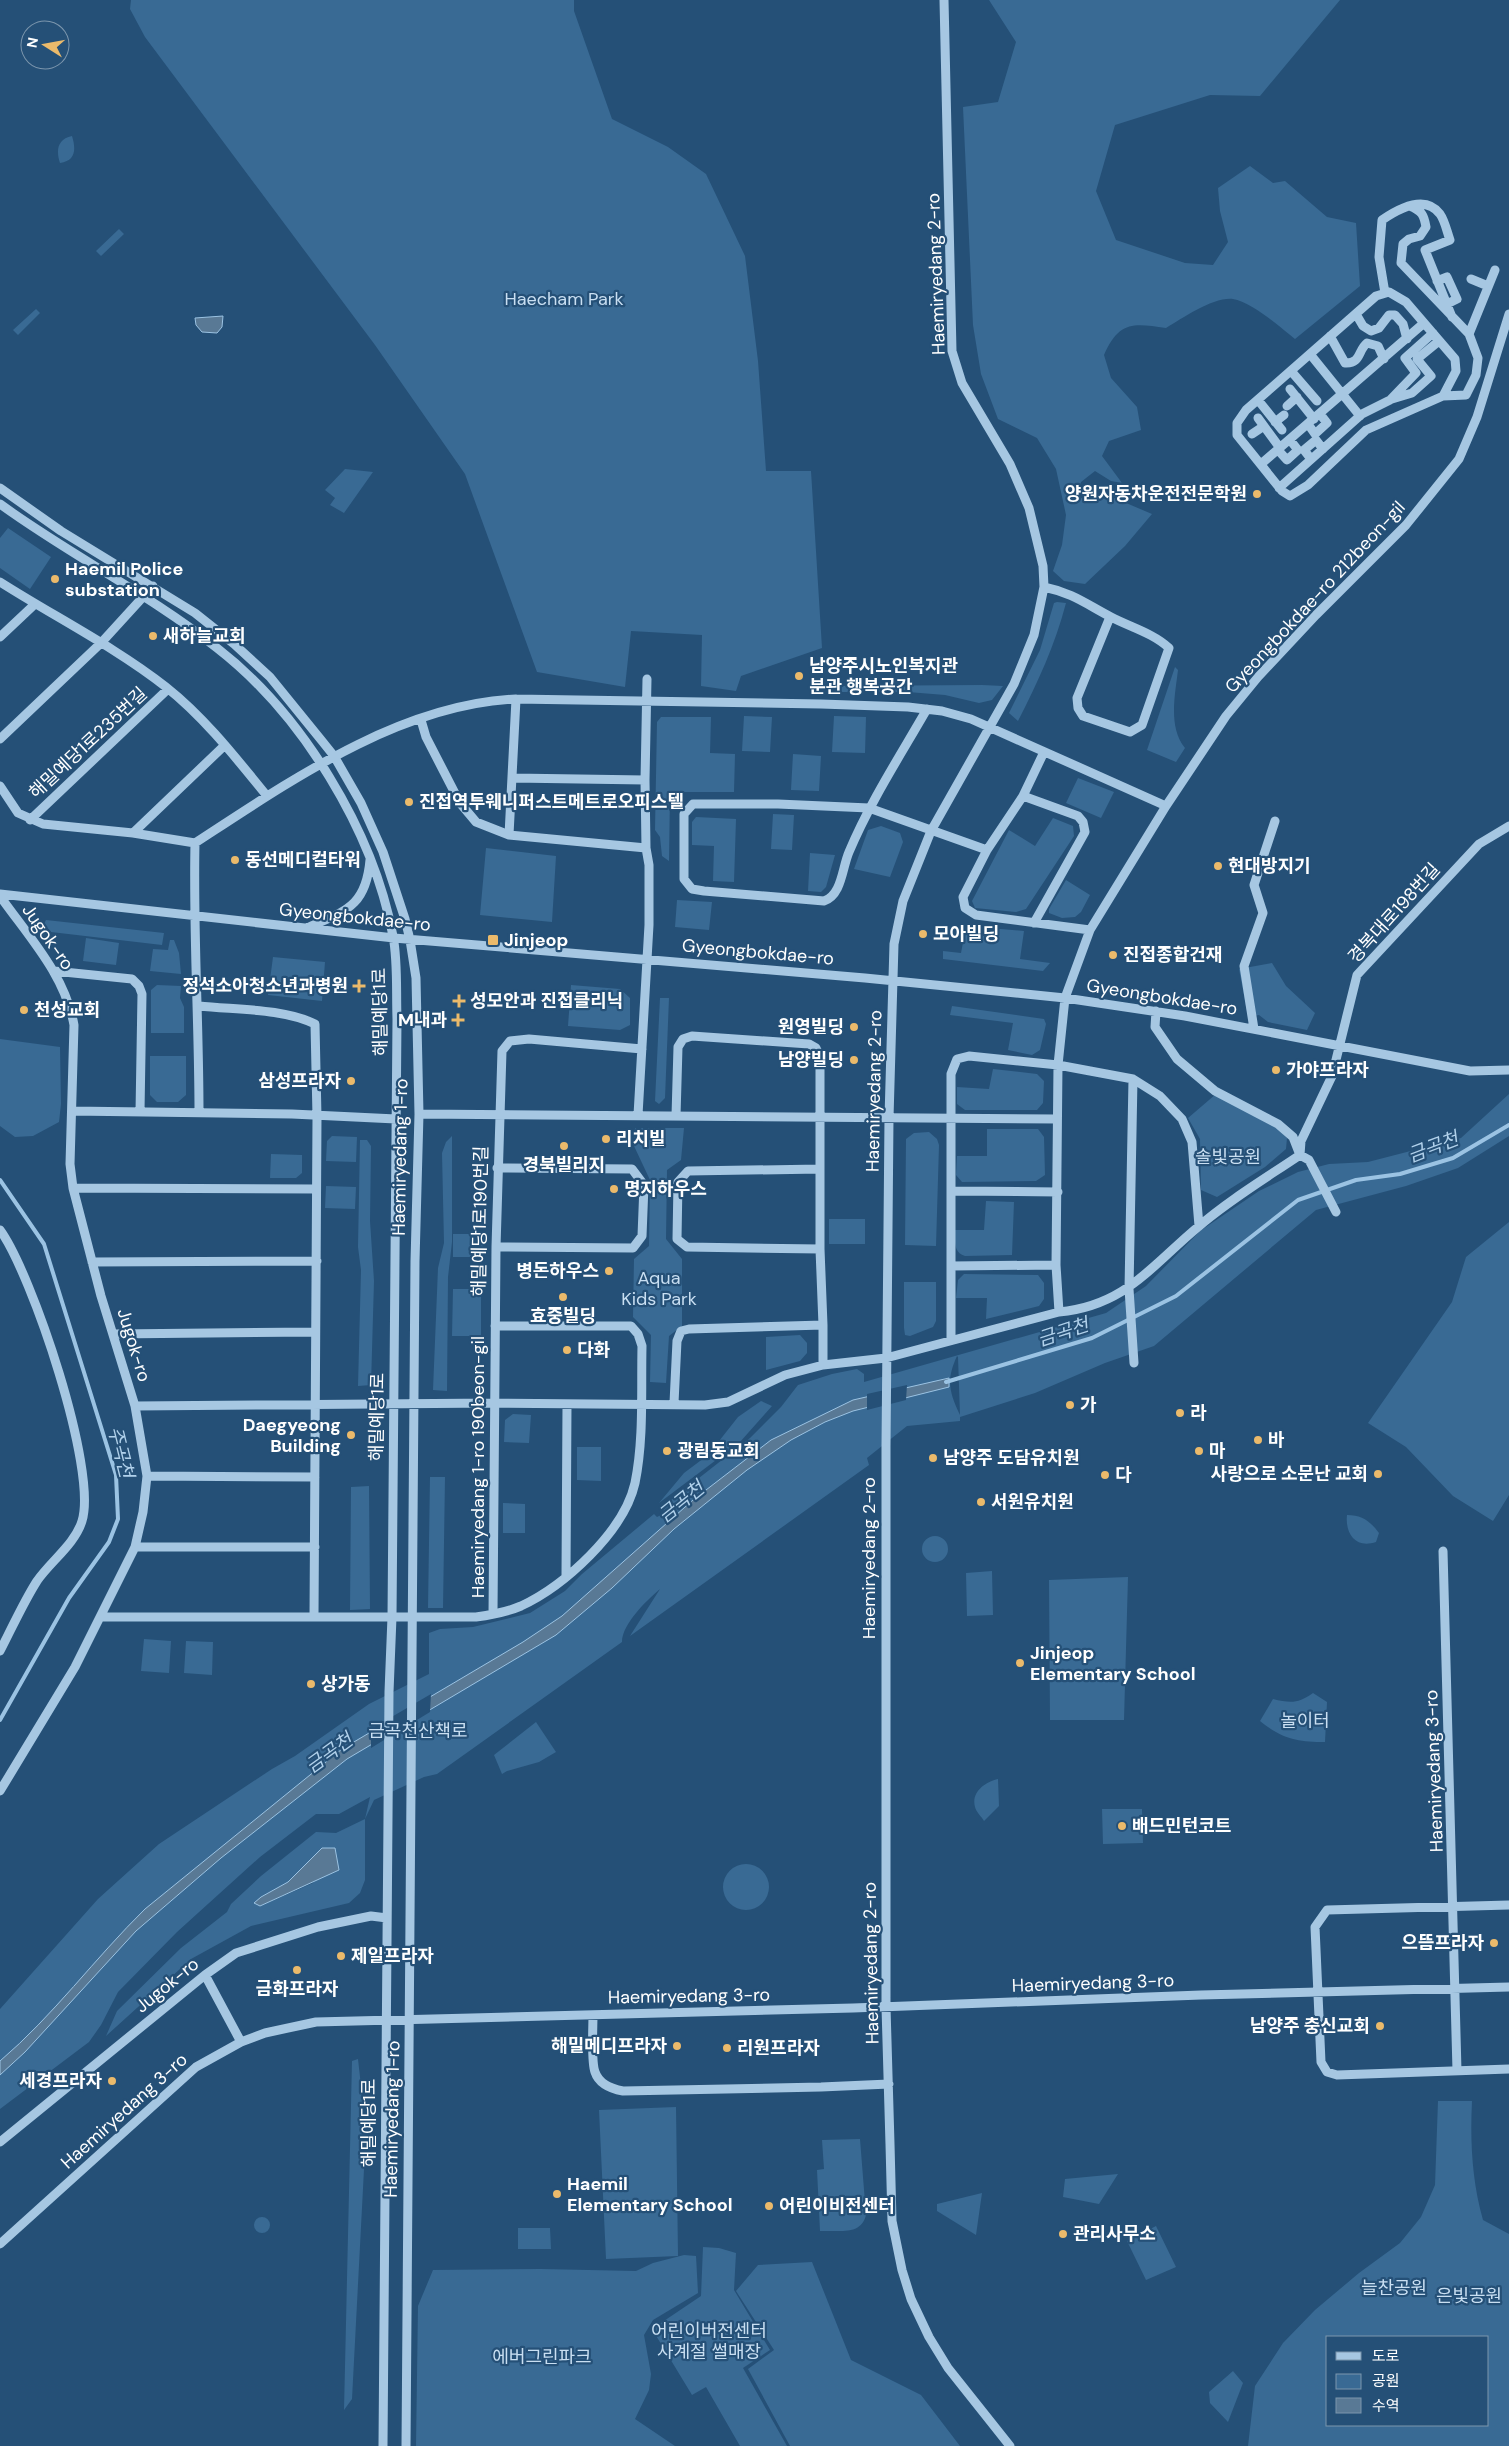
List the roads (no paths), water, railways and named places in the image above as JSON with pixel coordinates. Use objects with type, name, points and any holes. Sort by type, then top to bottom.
[{"type":"street","name":"Haemiryedang 2-ro","points":[[944,0],[952,351],[962,383],[1010,464],[1029,508],[1043,566],[1044,588],[1034,635],[1014,684],[931,831],[904,901],[894,944],[889,1118],[886,1358],[886,2007],[892,2221],[904,2277],[929,2337],[948,2368],[1010,2446]]},
{"type":"street","points":[[1385,293],[1379,257],[1382,220],[1392,213],[1410,206],[1431,205],[1441,215],[1450,240],[1425,250],[1452,317]]},
{"type":"street","points":[[1410,206],[1420,210],[1424,216],[1426,227],[1420,236],[1409,238],[1403,244],[1400,254],[1401,263],[1469,334],[1478,358],[1476,375],[1466,395],[1443,396],[1366,430],[1308,485],[1290,496],[1279,488],[1237,435],[1237,423],[1246,410],[1376,296],[1389,292],[1397,295],[1455,359],[1456,371],[1443,396]]},
{"type":"street","points":[[1469,334],[1495,270]]},
{"type":"street","points":[[1471,279],[1488,286]]},
{"type":"street","points":[[1356,314],[1363,326],[1371,331],[1380,328],[1389,315],[1395,315],[1403,324],[1407,338]]},
{"type":"street","name":"Gyeongbokdae-ro 212beon-gil","points":[[1059,1312],[1056,1265],[1058,1065],[1065,998],[1090,930],[1166,806],[1226,716],[1258,677],[1316,615],[1406,525],[1445,479],[1459,459],[1483,396],[1509,314]]},
{"type":"street","points":[[1261,464],[1424,323]]},
{"type":"street","points":[[1330,336],[1345,363],[1356,361],[1364,346],[1372,343],[1382,350],[1384,359]]},
{"type":"street","points":[[1279,488],[1360,416],[1390,400],[1412,393],[1431,376],[1417,358],[1436,337]]},
{"type":"street","points":[[1390,400],[1416,374],[1405,358],[1436,337]]},
{"type":"street","points":[[1310,354],[1360,416]]},
{"type":"street","points":[[1291,371],[1312,389],[1317,401]]},
{"type":"street","points":[[1290,388],[1314,419]]},
{"type":"street","points":[[1469,388],[1483,396]]},
{"type":"street","points":[[1286,406],[1297,397]]},
{"type":"street","points":[[1258,400],[1282,430]]},
{"type":"street","points":[[1275,422],[1284,415]]},
{"type":"street","points":[[1258,418],[1287,460],[1298,450],[1290,440]]},
{"type":"street","points":[[1252,434],[1264,426]]},
{"type":"street","name":"Haemiryedang 1-ro","points":[[0,488],[61,531],[195,613],[270,677],[334,756],[361,803],[383,852],[410,940],[416,978],[419,1114],[406,2446]]},
{"type":"street","name":"해밀예당1로","points":[[0,504],[29,526],[145,596],[218,648],[259,685],[286,716],[320,764],[361,835],[370,857],[394,938],[397,1019],[383,2446]]},
{"type":"street","points":[[0,582],[101,643],[168,689],[225,744],[267,796]]},
{"type":"street","points":[[0,739],[101,643],[153,586]]},
{"type":"street","points":[[1044,588],[1086,602],[1110,617],[1161,640],[1169,648],[1142,725],[1130,732],[1083,716],[1078,708],[1077,698],[1110,617]]},
{"type":"street","points":[[0,637],[35,604]]},
{"type":"street","points":[[638,1115],[648,959],[649,865],[646,848],[645,780],[647,679]]},
{"type":"street","name":"해밀예당1로235번길","points":[[30,820],[168,689]]},
{"type":"street","points":[[0,786],[18,813],[30,820],[43,824],[133,833],[195,843],[267,796],[334,756],[386,732],[466,706],[516,699],[646,703],[821,704],[927,709],[962,715],[1166,806]]},
{"type":"street","points":[[509,835],[516,699]]},
{"type":"street","points":[[927,709],[869,808],[846,858],[836,892],[832,898],[824,901],[704,891],[692,889],[684,879],[684,814],[693,804],[778,804],[869,808],[987,850]]},
{"type":"street","points":[[421,720],[426,737],[460,803],[476,822],[509,835],[646,848]]},
{"type":"street","points":[[133,833],[225,744]]},
{"type":"street","points":[[1044,752],[1022,796],[987,850],[963,897],[966,908],[976,915],[1090,930]]},
{"type":"street","points":[[513,778],[645,780]]},
{"type":"street","points":[[1022,796],[1078,816],[1084,822],[1085,832],[1034,923]]},
{"type":"street","points":[[1254,1029],[1244,966],[1263,913],[1254,885],[1275,821]]},
{"type":"street","name":"경복대로198번길","points":[[1300,1155],[1302,1141],[1332,1076],[1358,976],[1479,844],[1509,826]]},
{"type":"street","points":[[195,843],[194,916],[199,1006],[199,1112]]},
{"type":"street","points":[[307,928],[346,910],[360,896],[368,881],[370,857]]},
{"type":"street","name":"Gyeongbokdae-ro","points":[[0,895],[410,940],[892,980],[1065,998],[1156,1011],[1470,1071],[1509,1070]]},
{"type":"street","name":"Jugok-ro","points":[[0,895],[54,971],[67,997],[74,1026],[70,1164],[73,1188],[92,1262],[135,1406],[147,1476],[144,1512],[135,1547],[52,1709],[0,1791]]},
{"type":"street","points":[[54,971],[132,979],[139,986],[142,994],[140,1112]]},
{"type":"street","points":[[199,1006],[286,1015],[303,1018],[315,1024],[317,1261],[314,1404],[314,1617]]},
{"type":"street","points":[[1156,1011],[1155,1028],[1177,1059],[1215,1091],[1278,1124],[1293,1137],[1300,1155],[1309,1160],[1336,1212]]},
{"type":"street","points":[[676,1116],[678,1047],[683,1039],[692,1036],[810,1044],[816,1048],[820,1057],[820,1249],[823,1364]]},
{"type":"street","name":"해밀예당1로190번길","points":[[496,1326],[498,1116],[502,1051],[510,1040],[642,1049]]},
{"type":"street","points":[[951,1340],[951,1074],[957,1059],[969,1056],[1058,1065],[1133,1079],[1160,1096],[1182,1119],[1192,1142],[1199,1226]]},
{"type":"street","points":[[1133,1079],[1129,1289],[1134,1363]]},
{"type":"street","points":[[72,1111],[199,1112],[396,1119]]},
{"type":"street","points":[[419,1114],[498,1116],[638,1115],[1057,1118]]},
{"type":"street","points":[[135,1406],[393,1403],[567,1405],[674,1403],[706,1405],[728,1402],[785,1375],[823,1364],[886,1358],[1059,1312],[1075,1311],[1114,1297],[1129,1289],[1199,1226],[1300,1155]]},
{"type":"street","points":[[496,1247],[632,1248],[642,1236],[644,1185],[632,1169],[497,1168]]},
{"type":"street","points":[[820,1170],[688,1171],[678,1182],[678,1239],[687,1247],[820,1249]]},
{"type":"street","points":[[73,1188],[316,1189]]},
{"type":"street","points":[[952,1191],[1058,1192]]},
{"type":"street","points":[[0,1230],[17,1258],[39,1312],[80,1450],[85,1494],[84,1512],[78,1531],[37,1582],[0,1651]]},
{"type":"street","points":[[92,1262],[317,1261]]},
{"type":"street","points":[[951,1266],[1056,1265]]},
{"type":"street","points":[[674,1403],[677,1341],[682,1331],[689,1329],[823,1325]]},
{"type":"street","name":"Haemiryedang 1-ro 190beon-gil","points":[[101,1616],[476,1617],[493,1614],[520,1606],[541,1595],[600,1547],[617,1523],[635,1485],[642,1346],[638,1334],[631,1326],[496,1326],[493,1614]]},
{"type":"street","points":[[114,1334],[315,1332]]},
{"type":"street","points":[[566,1575],[567,1405]]},
{"type":"street","points":[[147,1476],[315,1477]]},
{"type":"street","points":[[135,1547],[315,1547]]},
{"type":"street","name":"Haemiryedang 3-ro","points":[[1443,1551],[1455,1989]]},
{"type":"street","points":[[1509,1905],[1454,1905],[1327,1910],[1316,1927],[1321,2062],[1327,2072],[1337,2075],[1509,2070]]},
{"type":"street","name":"Jugok-ro","points":[[0,2142],[205,1975],[236,1953],[318,1927],[371,1916],[387,1918]]},
{"type":"street","points":[[205,1975],[241,2042]]},
{"type":"street","name":"Haemiryedang 3-ro","points":[[0,2244],[196,2067],[241,2042],[265,2033],[316,2022],[409,2021],[1317,1992],[1509,1988]]},
{"type":"street","points":[[1455,1989],[1457,2071]]},
{"type":"street","points":[[592,2015],[595,2072],[612,2089],[624,2091],[821,2088],[889,2084]]},
{"type":"water","points":[[223,316],[222,327],[217,333],[202,332],[196,325],[195,318]]},
{"type":"water","name":"금곡천","points":[[949,1378],[949,1387],[853,1411],[825,1422],[791,1440],[747,1470],[674,1529],[612,1588],[556,1635],[347,1759],[221,1858],[136,1931],[25,2052],[0,2075],[0,2061],[38,2025],[145,1909],[342,1749],[523,1642],[562,1616],[693,1500],[771,1440],[853,1400]]},
{"type":"water","points":[[322,1848],[335,1848],[339,1870],[260,1906],[254,1903],[288,1882]]},
{"type":"waterway","name":"금곡천","points":[[946,1382],[1092,1338],[1176,1296],[1298,1200],[1356,1180],[1400,1174],[1453,1158],[1509,1125]]},
{"type":"waterway","name":"주곡천","points":[[0,1180],[44,1244],[116,1475],[118,1519],[109,1542],[69,1598],[0,1720]]},
{"type":"place","name":"양원자동차운전전문학원","points":[[1257,494]]},
{"type":"place","name":"Haemil Police substation","points":[[55,579]]},
{"type":"place","name":"새하늘교회","points":[[153,636]]},
{"type":"place","name":"남양주시노인복지관 분관 행복공간","points":[[799,676]]},
{"type":"place","name":"진접역투웨니퍼스트메트로오피스텔","points":[[409,802]]},
{"type":"place","name":"동선메디컬타워","points":[[235,860]]},
{"type":"place","name":"현대방지기","points":[[1218,866]]},
{"type":"place","name":"모아빌딩","points":[[923,934]]},
{"type":"place","name":"Jinjeop","points":[[493,940]]},
{"type":"place","name":"진접종합건재","points":[[1113,955]]},
{"type":"place","name":"정석소아청소년과병원","points":[[359,986]]},
{"type":"place","name":"성모안과 진접클리닉","points":[[459,1001]]},
{"type":"place","name":"천성교회","points":[[24,1010]]},
{"type":"place","name":"M내과","points":[[458,1020]]},
{"type":"place","name":"원영빌딩","points":[[854,1027]]},
{"type":"place","name":"남양빌딩","points":[[854,1060]]},
{"type":"place","name":"가야프라자","points":[[1276,1070]]},
{"type":"place","name":"삼성프라자","points":[[351,1081]]},
{"type":"place","name":"리치빌","points":[[606,1139]]},
{"type":"place","name":"경북빌리지","points":[[564,1146]]},
{"type":"place","name":"명지하우스","points":[[614,1189]]},
{"type":"place","name":"병돈하우스","points":[[609,1271]]},
{"type":"place","name":"효중빌딩","points":[[563,1297]]},
{"type":"place","name":"다화","points":[[567,1350]]},
{"type":"place","name":"가","points":[[1070,1405]]},
{"type":"place","name":"라","points":[[1180,1413]]},
{"type":"place","name":"Daegyeong Building","points":[[351,1435]]},
{"type":"place","name":"바","points":[[1258,1440]]},
{"type":"place","name":"광림동교회","points":[[667,1451]]},
{"type":"place","name":"마","points":[[1199,1451]]},
{"type":"place","name":"남양주 도담유치원","points":[[933,1458]]},
{"type":"place","name":"사랑으로 소문난 교회","points":[[1378,1474]]},
{"type":"place","name":"다","points":[[1105,1475]]},
{"type":"place","name":"서원유치원","points":[[981,1502]]},
{"type":"place","name":"Jinjeop Elementary School","points":[[1020,1663]]},
{"type":"place","name":"상가동","points":[[311,1684]]},
{"type":"place","name":"배드민턴코트","points":[[1122,1826]]},
{"type":"place","name":"으뜸프라자","points":[[1494,1943]]},
{"type":"place","name":"제일프라자","points":[[341,1956]]},
{"type":"place","name":"금화프라자","points":[[297,1970]]},
{"type":"place","name":"남양주 충신교회","points":[[1380,2026]]},
{"type":"place","name":"해밀메디프라자","points":[[677,2046]]},
{"type":"place","name":"리원프라자","points":[[727,2048]]},
{"type":"place","name":"세경프라자","points":[[112,2081]]},
{"type":"place","name":"Haemil Elementary School","points":[[557,2194]]},
{"type":"place","name":"어린이비전센터","points":[[769,2206]]},
{"type":"place","name":"관리사무소","points":[[1063,2234]]},
{"type":"park label","name":"Haecham Park","points":[[564,299]]},
{"type":"park label","name":"솔빛공원","points":[[1228,1157]]},
{"type":"park label","name":"Aqua Kids Park","points":[[659,1288]]},
{"type":"park label","name":"놀이터","points":[[1305,1721]]},
{"type":"park label","name":"금곡천산책로","points":[[418,1731]]},
{"type":"park label","name":"늘찬공원","points":[[1394,2288]]},
{"type":"park label","name":"은빛공원","points":[[1469,2296]]},
{"type":"park label","name":"어린이버전센터 사계절 썰매장","points":[[709,2341]]},
{"type":"park label","name":"에버그린파크","points":[[542,2357]]}]
